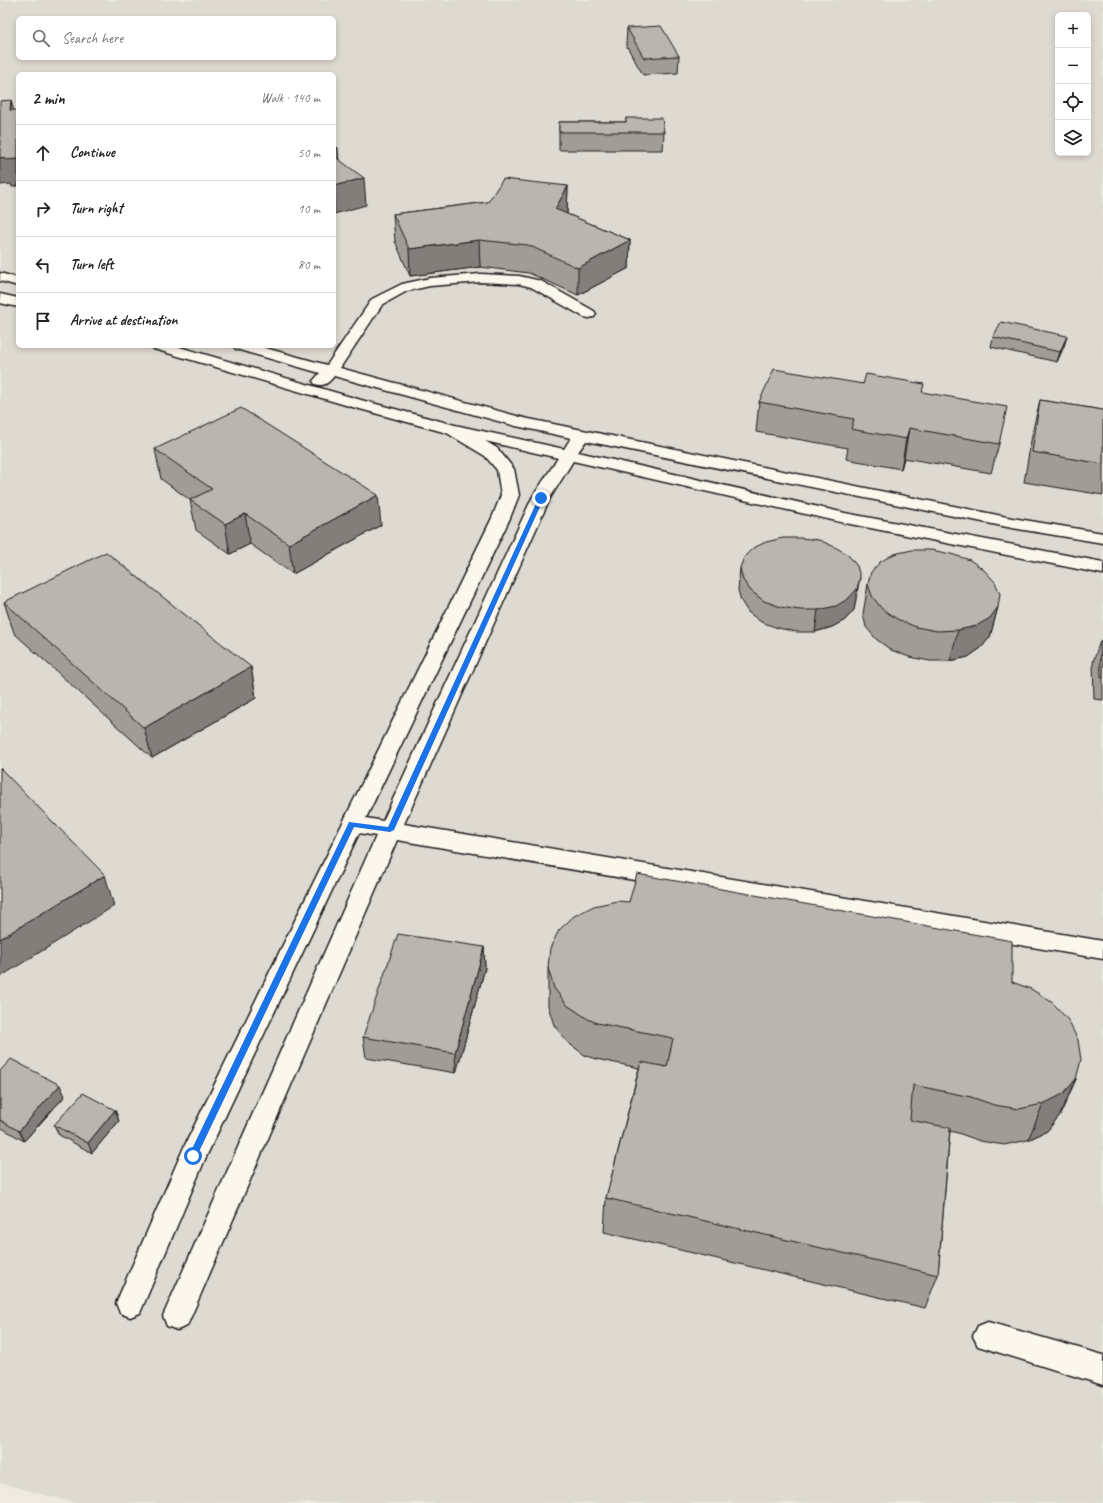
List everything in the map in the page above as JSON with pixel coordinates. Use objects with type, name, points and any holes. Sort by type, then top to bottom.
[{"type":"lane","points":[[0,277],[16,281]]},
{"type":"lane","points":[[312,390],[330,371],[377,302],[402,288],[430,282],[481,278],[519,280],[536,284],[589,314]]},
{"type":"lane","points":[[0,298],[16,302]]},
{"type":"lane","points":[[166,348],[453,429],[845,518],[1103,568]]},
{"type":"lane","points":[[248,348],[522,423],[1012,523],[1103,538]]},
{"type":"lane","points":[[130,1303],[193,1156],[352,824],[498,525],[510,496],[505,469],[491,452],[453,429]]},
{"type":"lane","points":[[177,1316],[390,830],[541,498],[581,436]]},
{"type":"lane","points":[[352,824],[1103,950]]},
{"type":"lane","points":[[988,1336],[1103,1370]]},
{"type":"shaded area","points":[[0,0],[1103,0],[1103,1503],[75,1503],[0,1483]]},
{"type":"building","points":[[661,26],[679,56],[644,58],[627,28]]},
{"type":"building","points":[[11,100],[10,110],[16,110],[16,159],[5,160],[5,157],[0,158],[0,101]]},
{"type":"building","points":[[626,118],[662,118],[664,132],[559,132],[559,122],[626,122]]},
{"type":"building","points":[[336,157],[364,178],[336,185]]},
{"type":"building","points":[[503,179],[568,186],[555,209],[630,240],[578,268],[528,245],[479,240],[409,249],[393,214],[488,202]]},
{"type":"building","points":[[1001,322],[1067,336],[1060,352],[993,337]]},
{"type":"building","points":[[774,369],[863,384],[866,374],[924,384],[922,392],[1007,407],[999,444],[909,428],[906,439],[851,429],[854,419],[759,402]]},
{"type":"building","points":[[1040,400],[1103,410],[1103,464],[1032,452]]},
{"type":"building","points":[[241,408],[378,495],[289,544],[245,514],[225,524],[190,500],[212,489],[155,449]]},
{"type":"building","points":[[783,538],[819,540],[848,555],[857,566],[860,577],[857,589],[849,598],[836,606],[818,610],[800,610],[781,607],[764,601],[751,591],[743,580],[740,568],[744,557],[753,548],[766,542]]},
{"type":"building","points":[[912,550],[931,550],[951,554],[970,560],[984,570],[995,582],[1000,594],[998,607],[990,618],[976,626],[958,630],[937,631],[916,627],[897,619],[882,609],[872,596],[868,584],[871,572],[880,562],[894,554]]},
{"type":"building","points":[[106,552],[251,667],[144,728],[4,602]]},
{"type":"building","points":[[1100,641],[1103,641],[1103,678],[1101,677]]},
{"type":"building","points":[[0,768],[105,875],[0,939]]},
{"type":"building","points":[[637,874],[1012,941],[1012,982],[1031,989],[1053,1003],[1068,1020],[1078,1040],[1081,1060],[1076,1079],[1063,1094],[1043,1104],[1019,1109],[994,1105],[971,1097],[913,1085],[910,1120],[950,1128],[938,1275],[606,1198],[641,1062],[667,1067],[673,1038],[597,1023],[588,1019],[567,1005],[554,988],[548,968],[550,948],[559,930],[574,916],[594,906],[617,901],[629,902]]},
{"type":"building","points":[[398,934],[484,947],[455,1053],[363,1037]]},
{"type":"building","points":[[11,1059],[60,1085],[19,1131],[0,1120],[0,1071]]},
{"type":"building","points":[[83,1093],[115,1110],[88,1143],[54,1125]]},
{"type":"route","points":[[193,1156],[352,824],[390,830],[541,498]]}]
